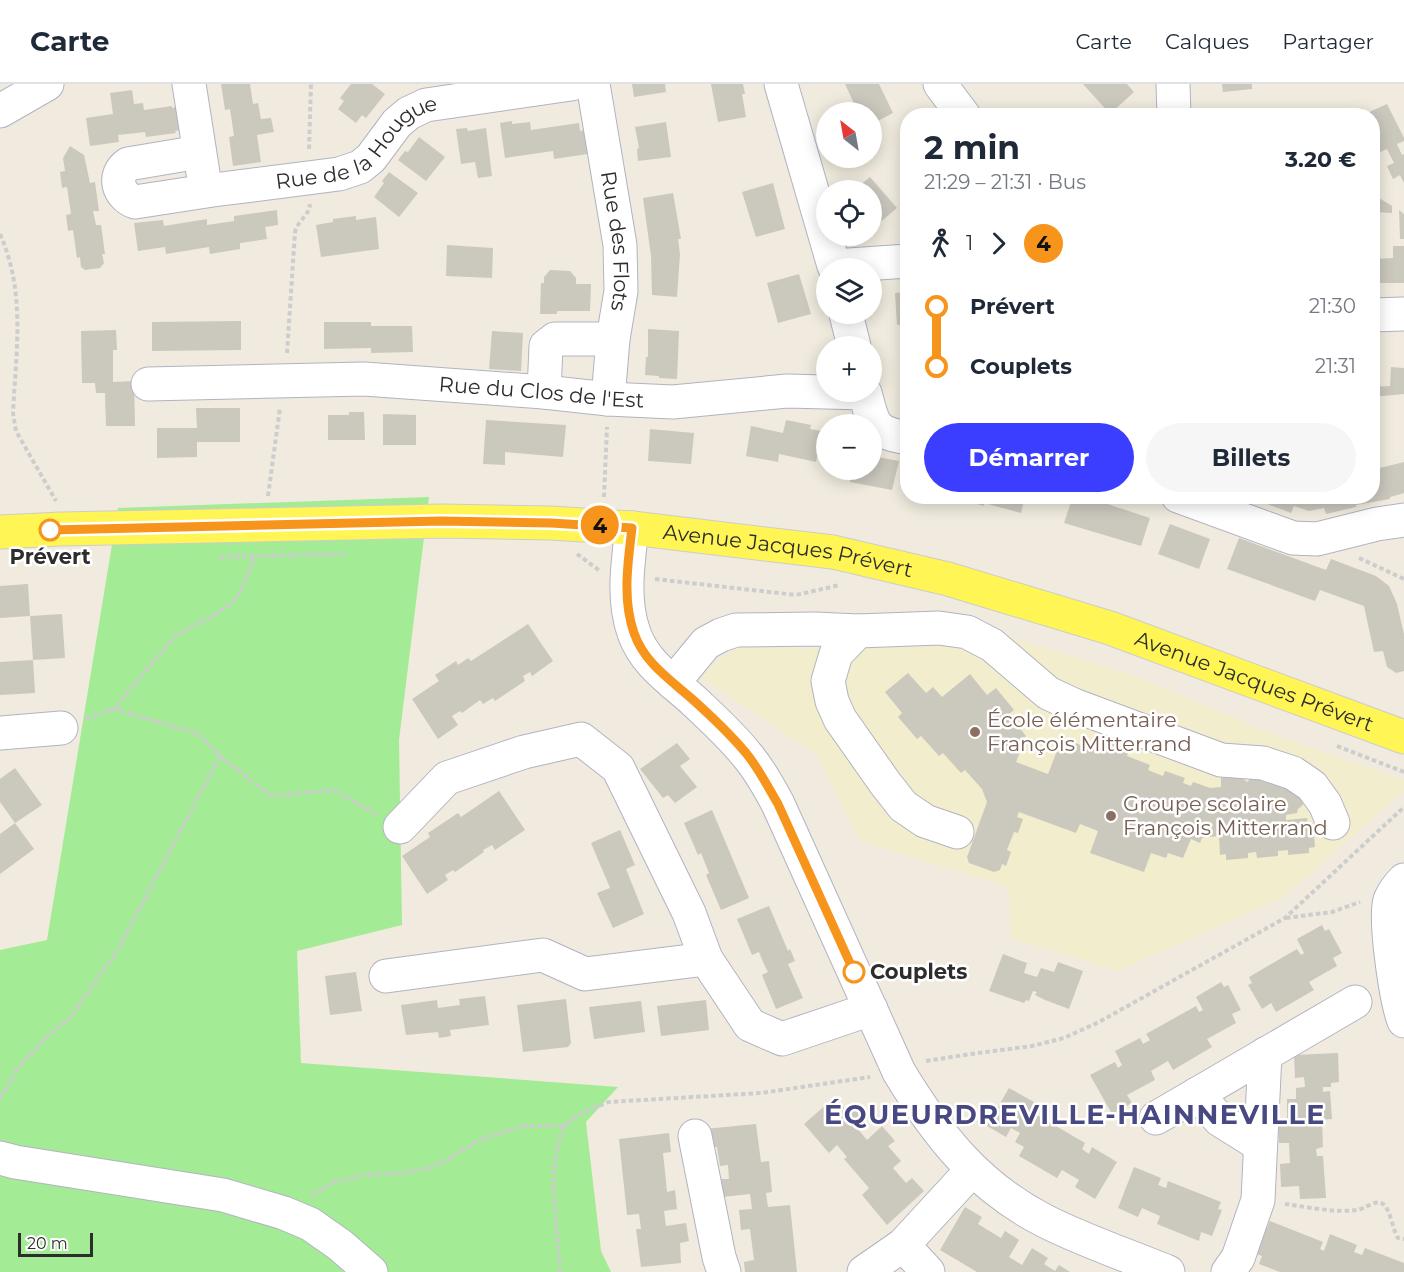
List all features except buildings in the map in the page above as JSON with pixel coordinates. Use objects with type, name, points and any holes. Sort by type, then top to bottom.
[{"type":"main road","name":"Avenue Jacques Prévert","points":[[0,532],[441,521],[617,526],[833,552],[947,578],[1110,628],[1404,737]]},
{"type":"street","points":[[0,111],[47,84]]},
{"type":"street","points":[[189,84],[204,176],[213,190]]},
{"type":"street","name":"Rue de la Hougue","points":[[199,152],[128,164],[121,169],[118,177],[121,193],[126,199],[135,202],[339,174],[360,167],[370,158],[397,123],[409,113],[426,105],[571,84]]},
{"type":"street","name":"Rue des Flots","points":[[593,84],[620,245],[621,291],[613,339],[609,399]]},
{"type":"street","points":[[781,84],[831,258]]},
{"type":"street","points":[[940,84],[958,108]]},
{"type":"street","points":[[1173,84],[1174,108]]},
{"type":"street","points":[[882,263],[900,262]]},
{"type":"street","points":[[1380,315],[1404,314]]},
{"type":"street","points":[[544,392],[546,346],[549,341],[555,339],[613,339]]},
{"type":"street","name":"Rue du Clos de l'Est","points":[[148,384],[364,379],[673,402],[787,391],[816,391]]},
{"type":"street","name":"Rue du Clos de l'Est","points":[[868,402],[872,418],[878,428],[887,435],[900,437]]},
{"type":"street","points":[[1200,504],[1293,538],[1317,539],[1377,524],[1404,520]]},
{"type":"street","points":[[617,526],[627,581],[627,605],[641,650],[655,668],[747,754],[765,781],[778,804],[898,1072],[924,1114],[972,1170],[1007,1197],[1045,1221],[1168,1272]]},
{"type":"street","points":[[673,683],[706,643],[736,630],[858,631],[939,628],[967,632],[992,645],[1048,693],[1076,706],[1221,760],[1263,763],[1293,773],[1312,786],[1325,804],[1333,823]]},
{"type":"street","points":[[858,631],[836,654],[828,681],[832,701],[840,719],[903,806],[925,821],[957,832]]},
{"type":"street","points":[[0,733],[61,728]]},
{"type":"street","points":[[400,827],[447,778],[524,752],[581,739],[618,768],[689,913],[706,959],[750,1025],[782,1039],[871,1009]]},
{"type":"street","points":[[1397,889],[1388,911],[1393,965],[1404,1021]]},
{"type":"street","points":[[386,976],[543,955],[585,974],[706,959]]},
{"type":"street","points":[[1156,1118],[1355,1002]]},
{"type":"street","points":[[1228,1272],[1238,1258],[1258,1200],[1265,1054]]},
{"type":"street","points":[[1197,1095],[1220,1120],[1260,1145]]},
{"type":"street","points":[[695,1136],[724,1272]]},
{"type":"street","points":[[0,1158],[223,1195],[284,1213],[310,1224],[340,1245],[371,1272]]},
{"type":"street","points":[[864,1272],[903,1245],[972,1170]]},
{"type":"street","points":[[903,1245],[928,1272]]},
{"type":"path","points":[[310,84],[308,178],[311,191],[310,209],[297,224],[295,232],[286,367],[264,525],[255,557],[236,597],[227,606],[174,637],[114,709],[199,734],[220,756],[272,796],[334,790],[400,827]]},
{"type":"path","points":[[0,234],[7,250],[18,300],[13,413],[16,431],[52,492],[59,508],[62,529]]},
{"type":"path","points":[[609,399],[617,526]]},
{"type":"path","points":[[0,1098],[18,1068],[47,1037],[70,1018],[116,953],[220,756]]},
{"type":"path","points":[[1285,918],[1332,912],[1397,889]]},
{"type":"path","points":[[560,1272],[553,1181],[557,1149],[564,1126]]},
{"type":"path","points":[[1258,1200],[1329,1210],[1357,1210],[1377,1202],[1383,1203],[1387,1207],[1395,1234],[1398,1239],[1404,1239]]},
{"type":"shaded area","name":"Groupe scolaire François Mitterrand","points":[[959,622],[1127,673],[1283,738],[1404,780],[1404,791],[1284,897],[1118,971],[1011,938],[1009,887],[860,841],[817,755],[698,675],[742,644],[794,641],[806,652],[820,637]]},
{"type":"green space","points":[[429,497],[399,740],[402,925],[297,951],[301,1063],[618,1087],[586,1122],[601,1251],[611,1272],[0,1272],[0,950],[47,940],[118,508]]},
{"type":"bus line","name":"4","points":[[50,530],[441,521],[551,523],[632,528],[627,605],[641,650],[655,668],[694,701],[747,754],[765,781],[778,804],[854,972]]},
{"type":"place","name":"Prévert","points":[[50,530]]},
{"type":"place","name":"École élémentaire François Mitterrand","points":[[975,732]]},
{"type":"place","name":"Groupe scolaire François Mitterrand","points":[[1111,816]]},
{"type":"place","name":"Couplets","points":[[854,972]]},
{"type":"district","name":"ÉQUEURDREVILLE-HAINNEVILLE","points":[[1075,1115]]}]
